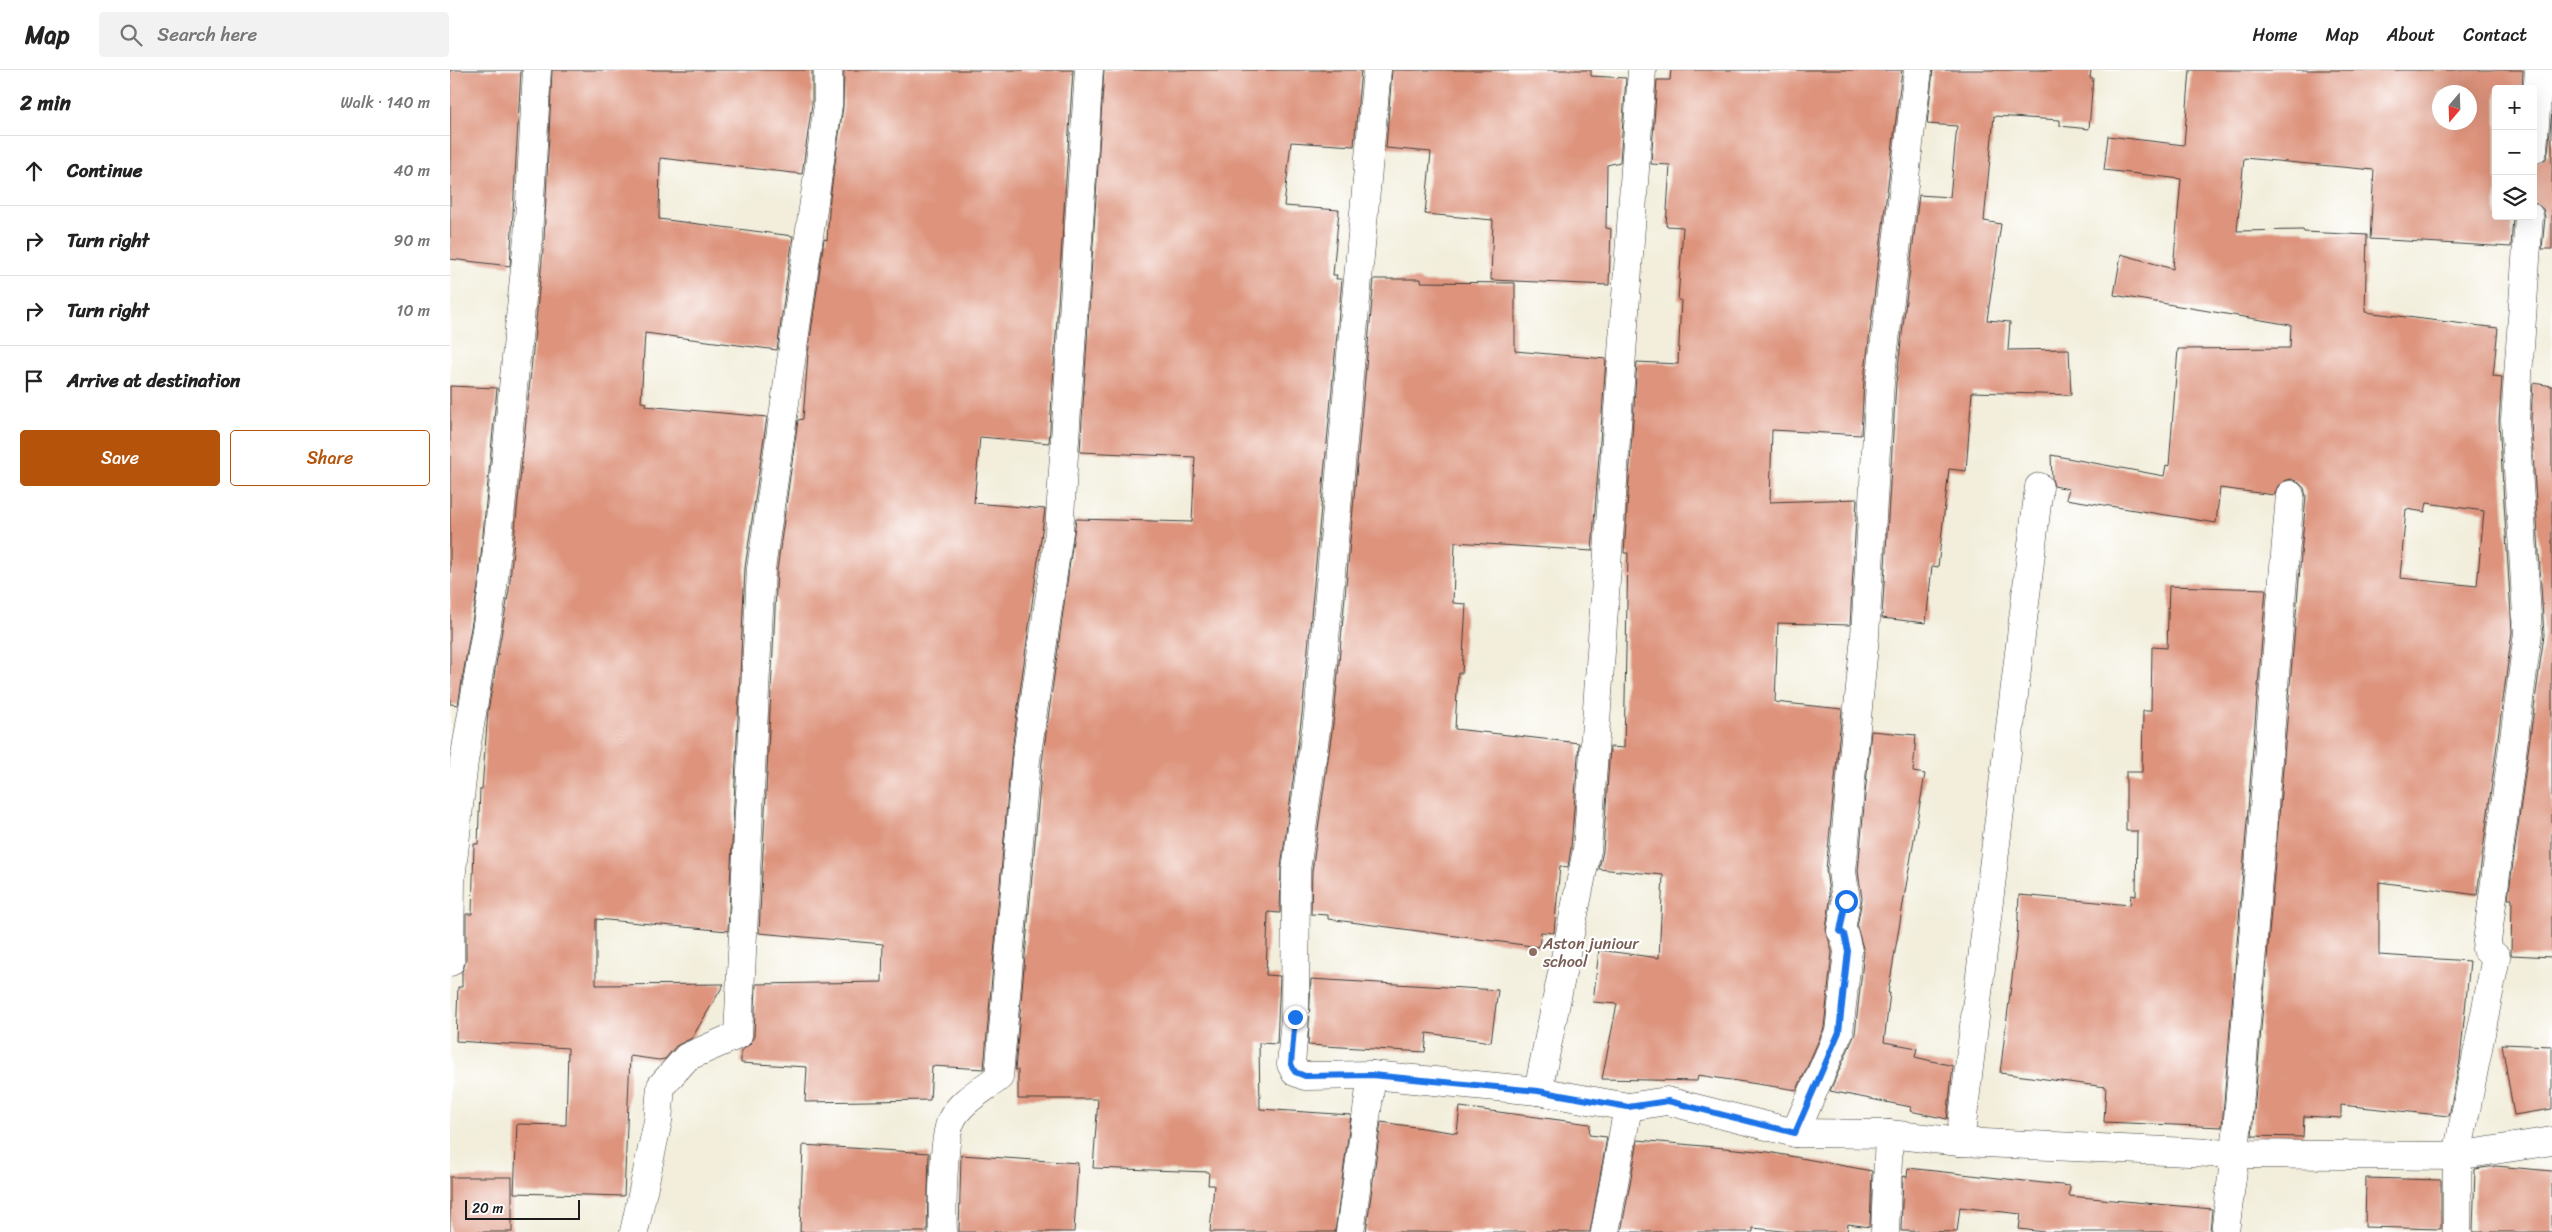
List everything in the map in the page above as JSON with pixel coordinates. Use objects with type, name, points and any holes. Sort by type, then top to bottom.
[{"type":"street","points":[[450,962],[451,880],[463,771],[493,588],[528,238],[537,70]]},
{"type":"street","points":[[634,1232],[658,1121],[661,1086],[686,1057],[738,1035],[761,569],[828,105],[828,70]]},
{"type":"street","points":[[943,1232],[950,1121],[962,1106],[999,1077],[1026,760],[1059,532],[1089,70]]},
{"type":"street","points":[[1377,70],[1318,716],[1296,870],[1295,1017],[1291,1064],[1295,1072],[1305,1076],[1372,1075],[1538,1091],[1628,1107],[1668,1101],[1795,1133],[1889,1134],[1960,1142],[2235,1154],[2457,1156],[2552,1141]]},
{"type":"street","points":[[1538,1091],[1587,850],[1642,70]]},
{"type":"street","points":[[1795,1133],[1839,1032],[1848,951],[1844,934],[1840,931],[1846,901],[1842,870],[1865,636],[1880,382],[1918,70]]},
{"type":"street","points":[[2534,130],[2539,70]]},
{"type":"street","points":[[2458,1232],[2457,1156],[2496,957],[2486,949],[2528,633],[2515,420],[2529,220]]},
{"type":"street","points":[[1960,1142],[2039,487]]},
{"type":"street","points":[[2225,1232],[2235,1154],[2290,495]]},
{"type":"street","points":[[1350,1232],[1372,1075]]},
{"type":"street","points":[[1605,1232],[1628,1107]]},
{"type":"street","points":[[1885,1232],[1889,1134]]},
{"type":"building","points":[[450,70],[521,70],[510,266],[450,259]]},
{"type":"building","points":[[552,70],[812,70],[812,104],[802,174],[660,158],[659,219],[793,236],[777,350],[645,333],[641,402],[646,403],[645,406],[767,417],[745,568],[728,931],[596,919],[596,985],[724,984],[692,1038],[676,1046],[665,1059],[659,1060],[630,1056],[624,1196],[514,1193],[517,1124],[566,1125],[568,1048],[456,1041],[458,987],[462,987],[462,971],[466,962],[466,914],[472,914],[474,844],[478,844],[480,789],[482,789],[488,711],[509,590],[544,240]]},
{"type":"building","points":[[844,70],[1073,70],[1049,443],[980,437],[974,503],[1045,509],[1011,758],[984,1069],[932,1066],[930,1100],[805,1102],[807,1067],[741,1063],[741,1051],[750,1044],[754,1036],[756,984],[882,982],[883,944],[759,933],[777,570],[798,420],[803,419],[808,354],[824,239],[827,240],[830,198],[843,107]]},
{"type":"building","points":[[1104,70],[1361,70],[1354,146],[1291,142],[1284,206],[1339,210],[1333,275],[1337,275],[1336,279],[1342,279],[1302,714],[1281,868],[1280,913],[1268,912],[1266,975],[1280,976],[1277,1044],[1259,1043],[1260,1109],[1351,1115],[1335,1232],[1210,1232],[1214,1185],[1208,1185],[1209,1172],[1093,1168],[1098,1099],[1018,1099],[1018,1070],[1015,1070],[1042,762],[1076,519],[1192,522],[1195,457],[1080,452]]},
{"type":"building","points":[[1392,70],[1591,70],[1591,76],[1626,78],[1620,162],[1607,165],[1606,228],[1611,229],[1609,285],[1491,280],[1493,220],[1425,214],[1431,152],[1386,148]]},
{"type":"building","points":[[1671,70],[1902,70],[1864,380],[1861,435],[1772,430],[1770,502],[1857,499],[1850,625],[1778,623],[1775,702],[1842,709],[1826,870],[1830,901],[1826,929],[1832,952],[1824,1028],[1797,1090],[1698,1075],[1697,1081],[1602,1079],[1617,1004],[1593,1002],[1599,950],[1659,958],[1663,875],[1599,869],[1603,851],[1610,747],[1624,748],[1628,553],[1624,553],[1637,362],[1678,364],[1681,300],[1678,300],[1683,227],[1666,226],[1670,165],[1651,164],[1657,80],[1670,80]]},
{"type":"building","points":[[1933,70],[2091,70],[2090,78],[2093,78],[2089,129],[2060,126],[2060,120],[1994,116],[1984,221],[2001,224],[1987,320],[2010,322],[2008,350],[2069,349],[2071,395],[1972,392],[1966,471],[1949,469],[1938,567],[1932,566],[1926,623],[1882,618],[1896,383],[1919,195],[1950,197],[1957,126],[1927,124]]},
{"type":"building","points":[[2190,70],[2523,70],[2522,85],[2492,85],[2492,220],[2513,220],[2511,247],[2370,239],[2374,170],[2244,158],[2237,231],[2303,230],[2304,232],[2367,235],[2365,312],[2498,328],[2493,376],[2502,377],[2499,421],[2512,632],[2477,895],[2379,882],[2379,955],[2470,961],[2460,1060],[2449,1116],[2341,1105],[2341,1118],[2304,1116],[2303,1137],[2252,1136],[2306,496],[2304,488],[2298,482],[2291,479],[2284,481],[2278,486],[2274,495],[2220,488],[2216,523],[2066,499],[2069,489],[2054,486],[2051,455],[2164,476],[2166,465],[2169,466],[2178,349],[2290,348],[2291,325],[2114,295],[2121,254],[2173,269],[2181,179],[2104,170],[2108,136],[2184,145]],"holes":[[[2427,503],[2484,511],[2477,586],[2400,578],[2406,509],[2425,512]]]},
{"type":"building","points":[[2552,111],[2552,249],[2542,249],[2545,217],[2543,209],[2537,204],[2537,163],[2546,159]]},
{"type":"building","points":[[1374,279],[1421,279],[1421,282],[1515,283],[1515,351],[1606,359],[1592,551],[1455,542],[1453,603],[1466,604],[1462,673],[1458,673],[1455,729],[1579,743],[1568,867],[1560,866],[1554,933],[1541,932],[1539,947],[1328,919],[1328,915],[1311,914],[1312,871],[1334,717]]},
{"type":"building","points":[[2533,383],[2552,386],[2552,957],[2511,955],[2512,899],[2508,899],[2544,635],[2531,420]]},
{"type":"building","points":[[450,386],[497,388],[478,586],[458,705],[450,704]]},
{"type":"building","points":[[2169,586],[2266,589],[2222,1127],[2104,1122],[2106,1087],[2000,1073],[2017,938],[2019,895],[2130,905],[2131,895],[2136,896],[2137,831],[2126,831],[2126,772],[2142,772],[2143,711],[2151,711],[2152,647],[2167,648]]},
{"type":"building","points":[[1871,731],[1916,735],[1913,772],[1925,774],[1888,993],[1890,993],[1884,1042],[1917,1048],[1915,1057],[1953,1066],[1947,1119],[1910,1111],[1911,1107],[1830,1091],[1855,1034],[1864,952],[1857,927],[1862,899],[1858,871]]},
{"type":"building","points":[[1311,979],[1498,990],[1491,1042],[1427,1033],[1425,1052],[1308,1045]]},
{"type":"building","points":[[2502,1044],[2552,1046],[2552,1109],[2514,1115]]},
{"type":"building","points":[[1460,1107],[1590,1124],[1589,1135],[1607,1137],[1590,1232],[1366,1232],[1381,1122],[1457,1133]]},
{"type":"building","points":[[1638,1140],[1768,1152],[1872,1171],[1870,1227],[1848,1224],[1847,1232],[1792,1232],[1753,1228],[1753,1232],[1621,1232]]},
{"type":"building","points":[[803,1145],[929,1153],[927,1232],[800,1232]]},
{"type":"building","points":[[961,1155],[1078,1163],[1074,1232],[959,1232]]},
{"type":"building","points":[[2496,1166],[2552,1171],[2552,1232],[2474,1232],[2475,1169]]},
{"type":"building","points":[[1908,1168],[2070,1186],[2069,1196],[2212,1209],[2210,1232],[2044,1232],[2019,1229],[2021,1214],[1960,1207],[1957,1232],[1901,1231],[1903,1176],[1907,1177]]},
{"type":"building","points":[[450,1177],[512,1177],[512,1232],[450,1232]]},
{"type":"building","points":[[2366,1178],[2441,1180],[2441,1229],[2365,1227]]},
{"type":"place","name":"Aston juniour school","points":[[1533,952]]},
{"type":"route","points":[[1295,1017],[1291,1064],[1295,1072],[1305,1076],[1372,1075],[1538,1091],[1628,1107],[1668,1101],[1795,1133],[1839,1032],[1848,951],[1844,934],[1840,931],[1846,901]]}]
